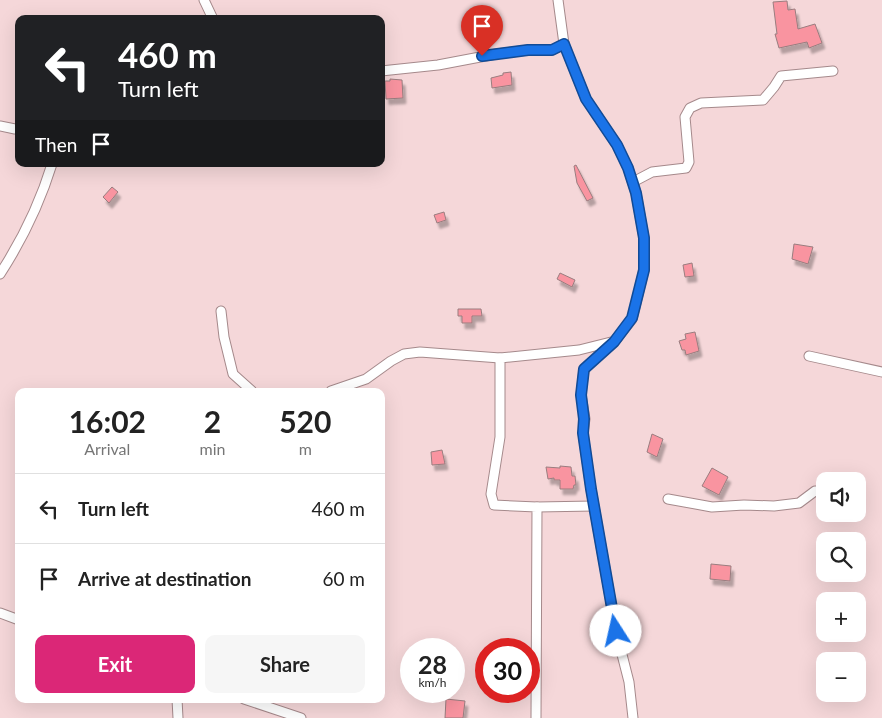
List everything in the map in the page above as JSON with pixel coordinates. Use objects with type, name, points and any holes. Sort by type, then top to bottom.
[{"type":"street","points":[[204,0],[211,15]]},
{"type":"street","points":[[558,0],[564,44],[586,99],[617,145],[628,168],[636,193],[644,238],[644,270],[632,318],[614,342],[584,369],[581,395],[584,419],[583,433],[594,506],[616,631],[629,682],[633,718]]},
{"type":"street","points":[[385,71],[438,65],[528,50],[552,50],[564,44]]},
{"type":"street","points":[[633,182],[652,172],[686,168],[689,162],[685,117],[690,108],[701,103],[763,100],[781,76],[833,71]]},
{"type":"street","points":[[0,126],[15,129]]},
{"type":"street","points":[[0,274],[17,247],[44,189],[51,167]]},
{"type":"street","points":[[221,311],[224,337],[233,374],[249,388]]},
{"type":"street","points":[[340,388],[366,379],[392,360],[404,354],[420,352],[500,358],[580,350],[614,342]]},
{"type":"street","points":[[809,356],[882,372]]},
{"type":"street","points":[[500,358],[500,437],[491,494],[494,505],[537,507],[594,506]]},
{"type":"street","points":[[668,498],[712,507],[774,506],[798,502],[816,491]]},
{"type":"street","points":[[536,718],[537,507]]},
{"type":"street","points":[[0,613],[15,619]]},
{"type":"street","points":[[177,703],[178,718]]},
{"type":"street","points":[[256,703],[301,718]]},
{"type":"building","points":[[787,1],[788,10],[795,9],[798,29],[815,24],[822,43],[809,48],[807,42],[779,48],[775,34],[777,34],[773,2]]},
{"type":"building","points":[[511,72],[512,85],[492,88],[491,78]]},
{"type":"building","points":[[390,79],[402,80],[403,98],[386,99],[385,81],[390,81]]},
{"type":"building","points":[[576,165],[593,198],[587,201],[577,183],[574,166]]},
{"type":"building","points":[[112,187],[118,192],[109,203],[103,197]]},
{"type":"building","points":[[444,212],[446,220],[437,223],[434,215]]},
{"type":"building","points":[[794,244],[813,247],[808,264],[792,259]]},
{"type":"building","points":[[692,263],[694,276],[685,277],[683,265]]},
{"type":"building","points":[[560,273],[575,280],[572,287],[557,279]]},
{"type":"building","points":[[458,309],[481,309],[482,316],[472,316],[472,323],[462,323],[462,316],[458,316]]},
{"type":"building","points":[[695,332],[699,351],[686,355],[679,341],[686,339],[685,334]]},
{"type":"building","points":[[652,434],[663,439],[657,457],[647,452]]},
{"type":"building","points":[[442,450],[445,464],[432,465],[431,452]]},
{"type":"building","points":[[560,466],[571,467],[576,485],[574,485],[573,489],[560,489],[560,480],[548,479],[546,467],[560,468]]},
{"type":"building","points":[[712,468],[728,477],[719,495],[702,486]]},
{"type":"building","points":[[711,564],[731,566],[730,581],[710,579]]},
{"type":"building","points":[[446,703],[465,703],[463,718],[445,718]]},
{"type":"route","points":[[482,56],[528,50],[552,50],[564,44],[586,99],[617,145],[628,168],[636,193],[644,238],[644,270],[632,318],[614,342],[584,369],[581,395],[584,419],[583,433],[591,489],[616,631]]}]
